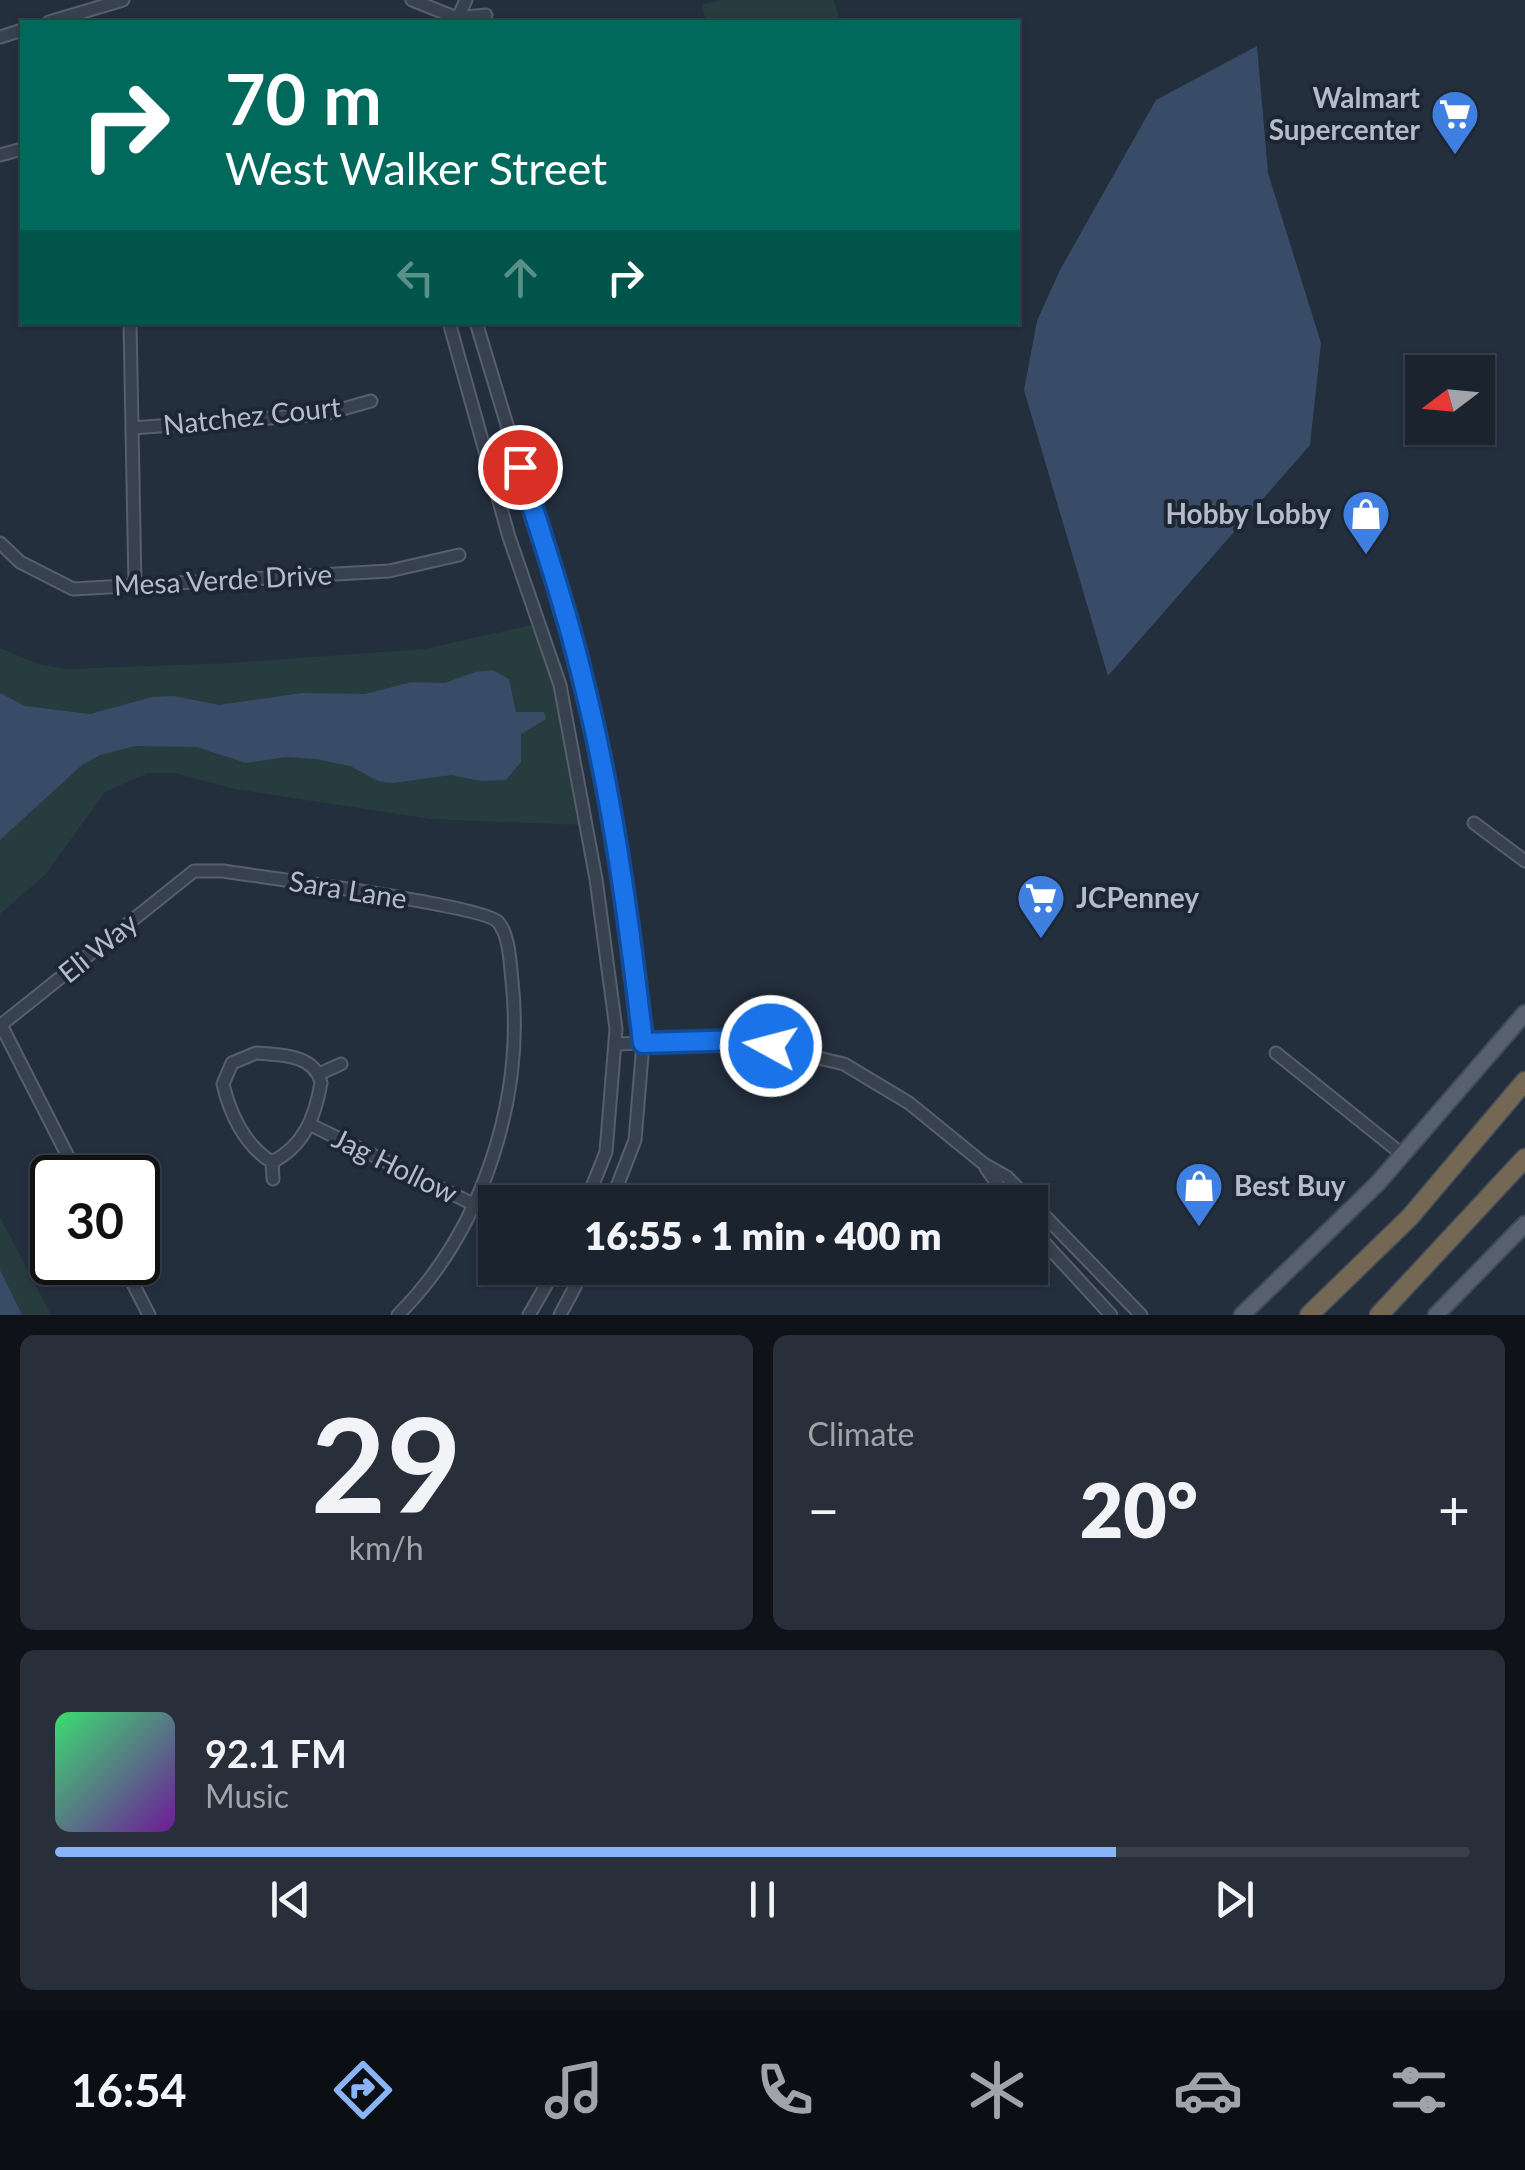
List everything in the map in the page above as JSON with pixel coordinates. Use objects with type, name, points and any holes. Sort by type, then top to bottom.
[{"type":"highway","points":[[1310,1315],[1410,1216],[1525,1081]]},
{"type":"highway","points":[[1380,1315],[1525,1158]]},
{"type":"main road","points":[[1242,1315],[1403,1155],[1525,1013]]},
{"type":"main road","points":[[1436,1315],[1525,1224]]},
{"type":"street","points":[[82,18],[123,0]]},
{"type":"street","points":[[412,0],[457,20],[485,19]]},
{"type":"street","points":[[457,20],[469,0],[485,19]]},
{"type":"street","points":[[485,19],[494,0]]},
{"type":"street","points":[[130,325],[135,586]]},
{"type":"street","points":[[450,325],[508,536],[560,685],[596,879],[616,1029],[606,1152],[593,1185]]},
{"type":"street","points":[[477,325],[586,691],[630,924],[643,1043],[634,1140],[617,1185]]},
{"type":"street","name":"Natchez Court","points":[[132,428],[325,414],[371,401]]},
{"type":"street","name":"Mesa Verde Drive","points":[[0,543],[20,562],[73,589],[389,571],[459,554]]},
{"type":"street","points":[[1474,823],[1525,861]]},
{"type":"street","name":"Sara Lane","points":[[194,870],[435,903],[479,913],[498,922],[506,940],[512,982],[512,1070],[477,1206]]},
{"type":"street","name":"Eli Way","points":[[1,1025],[194,870]]},
{"type":"street","points":[[1,1025],[67,1155]]},
{"type":"street","points":[[615,1044],[742,1040],[844,1064],[908,1103],[1007,1178],[1141,1315]]},
{"type":"street","points":[[1276,1052],[1403,1155]]},
{"type":"street","points":[[273,1179],[272,1162],[259,1154],[244,1134],[226,1096],[226,1072],[243,1056],[256,1053],[305,1061],[319,1074],[341,1064]]},
{"type":"street","name":"Jag Hollow","points":[[272,1162],[304,1138],[319,1093],[319,1074]]},
{"type":"street","name":"Jag Hollow","points":[[309,1124],[477,1206]]},
{"type":"street","points":[[984,1164],[998,1185]]},
{"type":"street","points":[[398,1315],[443,1260],[477,1206]]},
{"type":"street","points":[[1048,1247],[1111,1315]]},
{"type":"street","points":[[134,1285],[149,1315]]},
{"type":"street","points":[[529,1315],[546,1285]]},
{"type":"street","points":[[560,1315],[576,1285]]},
{"type":"green space","points":[[720,0],[834,0],[839,20],[706,20],[702,5]]},
{"type":"green space","points":[[536,624],[554,683],[581,825],[431,819],[234,789],[175,773],[148,773],[105,792],[45,875],[0,914],[0,648],[38,664],[66,669],[230,663],[424,649]]},
{"type":"green space","points":[[0,1217],[30,1275],[30,1285],[35,1285],[51,1315],[0,1315]]},
{"type":"water","points":[[1257,46],[1268,173],[1321,343],[1310,445],[1108,676],[1024,390],[1037,321],[1060,270],[1156,100]]},
{"type":"water","points":[[493,670],[509,679],[516,712],[544,712],[546,719],[521,734],[521,762],[506,780],[481,781],[451,775],[393,783],[378,781],[350,766],[316,759],[287,757],[246,763],[197,747],[135,746],[100,755],[82,765],[0,840],[0,693],[25,706],[90,714],[152,697],[174,696],[219,705],[301,693],[365,694],[412,682],[445,683]]},
{"type":"water","points":[[0,1270],[3,1276],[22,1315],[0,1315]]},
{"type":"place","name":"Walmart Supercenter","points":[[1455,156]]},
{"type":"place","name":"Hobby Lobby","points":[[1366,556]]},
{"type":"place","name":"JCPenney","points":[[1041,940]]},
{"type":"place","name":"Best Buy","points":[[1199,1228]]},
{"type":"route","points":[[520,467],[583,677],[630,924],[643,1043],[742,1040],[771,1046]]}]
